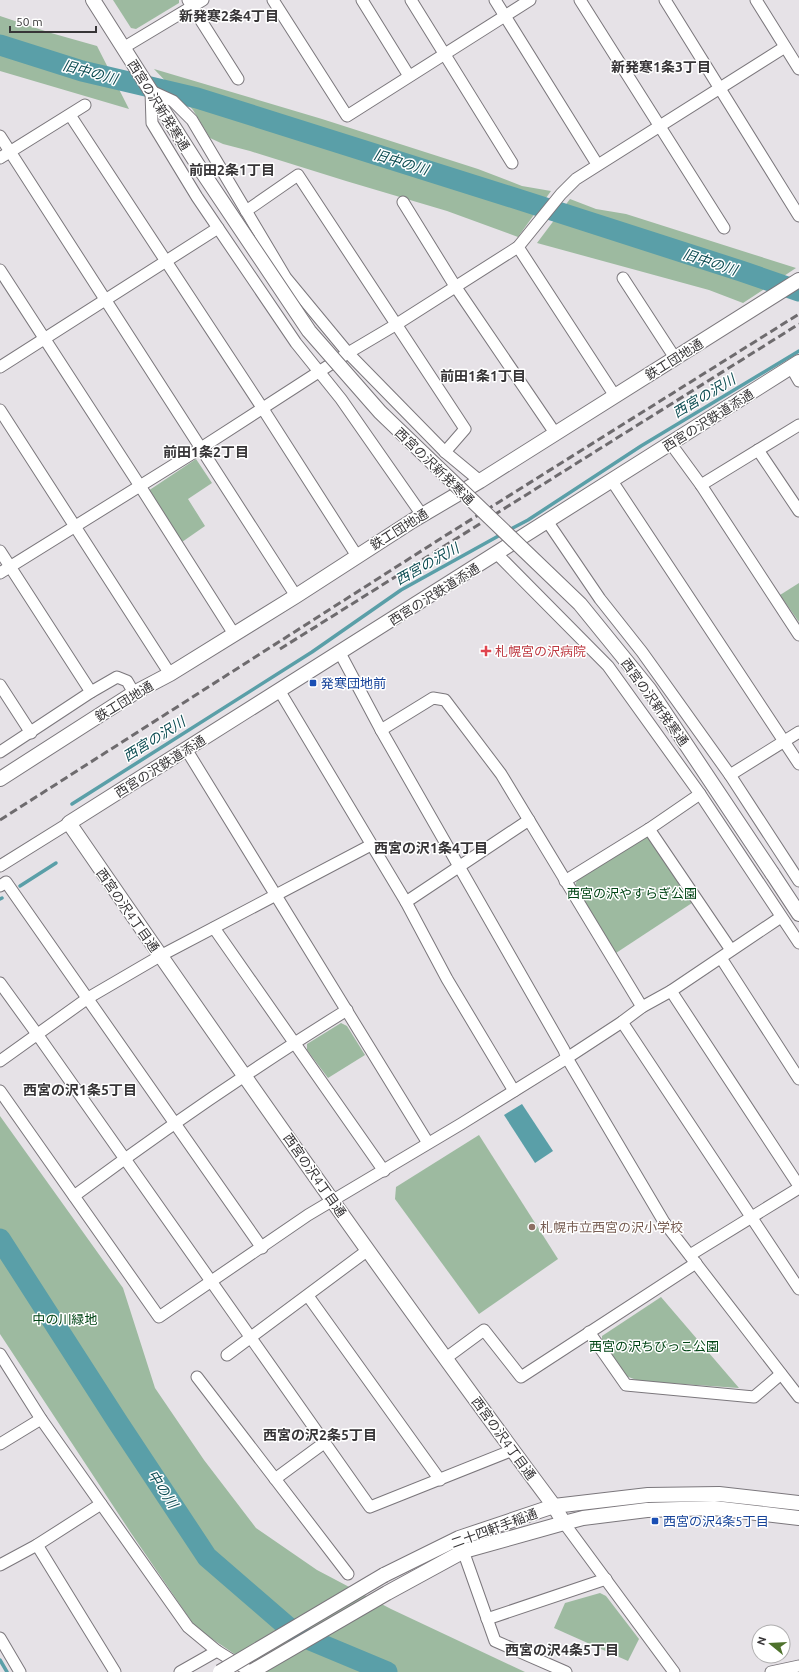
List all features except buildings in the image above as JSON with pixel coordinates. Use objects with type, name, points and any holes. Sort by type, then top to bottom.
[{"type":"street","name":"西宮の沢新発寒通","points":[[93,0],[199,167],[309,331],[380,412],[580,604],[649,689],[799,914]]},
{"type":"street","points":[[124,48],[190,4],[203,0]]},
{"type":"street","points":[[273,0],[347,116],[530,0]]},
{"type":"street","points":[[362,0],[409,76]]},
{"type":"street","points":[[411,0],[512,163]]},
{"type":"street","points":[[495,0],[598,164]]},
{"type":"street","points":[[580,0],[724,228]]},
{"type":"street","points":[[665,0],[799,216]]},
{"type":"street","points":[[756,0],[799,69]]},
{"type":"street","points":[[190,4],[238,79]]},
{"type":"street","points":[[0,573],[76,527],[348,353],[397,324],[518,247],[570,184],[659,125],[785,47]]},
{"type":"street","points":[[422,514],[342,399],[296,343],[218,228],[152,123],[151,91],[173,101],[192,120],[286,278],[348,353],[445,452],[480,481]]},
{"type":"street","points":[[0,158],[85,106]]},
{"type":"street","points":[[70,115],[167,261],[357,556]]},
{"type":"street","points":[[0,136],[296,596]]},
{"type":"street","points":[[246,211],[298,175],[465,429],[445,452]]},
{"type":"street","points":[[402,202],[455,286],[555,433]]},
{"type":"street","points":[[0,367],[218,228]]},
{"type":"street","points":[[518,247],[615,396]]},
{"type":"street","points":[[0,270],[234,634]]},
{"type":"street","points":[[623,278],[675,358]]},
{"type":"street","name":"鉄工団地通","points":[[0,779],[134,693],[170,674],[296,596],[422,514],[480,481],[799,280]]},
{"type":"street","points":[[795,365],[799,381]]},
{"type":"street","name":"西宮の沢鉄道添通","points":[[69,823],[279,690],[340,654],[547,521],[795,365]]},
{"type":"street","points":[[0,410],[170,674]]},
{"type":"street","points":[[701,485],[799,425]]},
{"type":"street","points":[[671,444],[701,485],[799,635]]},
{"type":"street","points":[[758,450],[799,511]]},
{"type":"street","points":[[612,481],[799,764]]},
{"type":"street","points":[[547,521],[600,599],[642,652],[730,775],[799,880]]},
{"type":"street","points":[[0,551],[91,692]]},
{"type":"street","points":[[497,554],[608,666],[700,794],[799,943]]},
{"type":"street","points":[[340,654],[458,866],[664,1222],[799,1397]]},
{"type":"street","points":[[0,752],[31,733],[91,692],[117,677],[127,681],[134,693]]},
{"type":"street","points":[[0,685],[31,733]]},
{"type":"street","points":[[279,690],[319,754],[371,845],[406,902],[447,979],[514,1091]]},
{"type":"street","points":[[381,730],[432,698],[445,700],[501,774],[642,1007]]},
{"type":"street","points":[[730,775],[799,732]]},
{"type":"street","points":[[186,749],[428,1143]]},
{"type":"street","points":[[565,881],[649,829],[700,794]]},
{"type":"street","points":[[406,902],[529,820]]},
{"type":"street","points":[[0,866],[69,823]]},
{"type":"street","name":"西宮の沢4丁目通","points":[[69,823],[244,1076],[554,1506],[564,1523]]},
{"type":"street","points":[[649,829],[731,950]]},
{"type":"street","points":[[0,1061],[88,998],[160,956],[371,845]]},
{"type":"street","points":[[0,886],[6,882],[262,1248]]},
{"type":"street","points":[[0,1091],[159,1317],[332,1200],[384,1171],[568,1058],[642,1007],[671,991],[781,917]]},
{"type":"street","points":[[214,928],[384,1171]]},
{"type":"street","points":[[721,958],[799,1079]]},
{"type":"street","points":[[1,987],[38,1034],[370,1508],[513,1450]]},
{"type":"street","points":[[446,1358],[484,1330],[521,1377],[589,1332],[752,1217],[799,1187],[671,991]]},
{"type":"street","points":[[74,1196],[244,1076],[294,1042],[347,1010]]},
{"type":"street","points":[[622,1022],[799,1289]]},
{"type":"street","points":[[227,1355],[368,1250]]},
{"type":"street","points":[[308,1296],[440,1480]]},
{"type":"street","points":[[589,1332],[626,1385],[754,1397],[781,1374]]},
{"type":"street","points":[[0,1354],[42,1419],[188,1627],[217,1651],[251,1672]]},
{"type":"street","points":[[196,1377],[348,1574]]},
{"type":"street","points":[[0,1444],[42,1419]]},
{"type":"street","points":[[275,1480],[324,1442]]},
{"type":"street","name":"二十四軒手稲通","points":[[220,1672],[384,1575],[462,1545],[554,1506],[648,1495],[719,1494],[799,1503]]},
{"type":"street","points":[[0,1565],[37,1545],[101,1504]]},
{"type":"street","name":"二十四軒手稲通","points":[[251,1672],[387,1593],[462,1545],[583,1518],[647,1510],[714,1508],[799,1518]]},
{"type":"street","points":[[564,1523],[674,1672]]},
{"type":"street","points":[[37,1545],[115,1672]]},
{"type":"street","points":[[462,1545],[495,1641],[566,1672]]},
{"type":"street","points":[[487,1619],[606,1579]]},
{"type":"street","points":[[0,1638],[20,1672]]},
{"type":"street","points":[[180,1672],[217,1651]]},
{"type":"street","points":[[777,1671],[799,1666]]},
{"type":"green space","points":[[113,0],[179,0],[179,3],[136,29],[131,28]]},
{"type":"green space","points":[[0,16],[97,46],[129,109],[0,71]]},
{"type":"green space","points":[[154,69],[322,119],[478,169],[522,186],[551,191],[518,237],[447,211],[223,144],[210,138],[193,110]]},
{"type":"green space","points":[[570,199],[596,209],[626,214],[796,268],[743,303],[709,290],[537,243]]},
{"type":"green space","points":[[196,459],[212,483],[188,499],[205,526],[182,542],[148,491]]},
{"type":"green space","points":[[799,583],[799,622],[780,595]]},
{"type":"green space","name":"西宮の沢やすらぎ公園","points":[[643,837],[648,838],[692,903],[616,953],[575,886],[577,880]]},
{"type":"green space","points":[[341,1023],[347,1026],[365,1055],[328,1078],[307,1050],[307,1044]]},
{"type":"green space","name":"中の川緑地","points":[[0,1116],[123,1288],[155,1388],[204,1460],[256,1528],[317,1570],[391,1609],[525,1672],[261,1672],[196,1628],[131,1533],[0,1334]]},
{"type":"green space","points":[[479,1135],[558,1259],[479,1314],[395,1199],[396,1187]]},
{"type":"green space","name":"西宮の沢ちびっこ公園","points":[[661,1297],[739,1388],[639,1381],[626,1376],[602,1343],[602,1336]]},
{"type":"green space","points":[[600,1593],[606,1596],[639,1639],[628,1661],[554,1628],[565,1603]]},
{"type":"water","points":[[522,1104],[553,1151],[535,1163],[504,1115]]},
{"type":"waterway","name":"旧中の川","points":[[0,45],[82,71],[197,98],[533,204],[799,291]]},
{"type":"waterway","name":"西宮の沢川","points":[[509,530],[528,520],[641,446],[799,351]]},
{"type":"waterway","name":"西宮の沢川","points":[[72,804],[312,652],[401,590],[502,534]]},
{"type":"waterway","name":"西宮の沢川","points":[[20,886],[56,863]]},
{"type":"waterway","name":"中の川","points":[[0,1239],[117,1421],[207,1557],[296,1634],[387,1672]]},
{"type":"waterway","points":[[0,1660],[7,1672]]},
{"type":"railway","points":[[0,820],[440,539],[799,314]]},
{"type":"railway","points":[[280,649],[799,324]]},
{"type":"place","name":"札幌宮の沢病院","points":[[486,651]]},
{"type":"place","name":"発寒団地前","points":[[313,683]]},
{"type":"place","name":"札幌市立西宮の沢小学校","points":[[532,1227]]},
{"type":"place","name":"西宮の沢4条5丁目","points":[[655,1521]]},
{"type":"district","name":"新発寒2条4丁目","points":[[229,16]]},
{"type":"district","name":"新発寒1条3丁目","points":[[661,67]]},
{"type":"district","name":"前田2条1丁目","points":[[232,170]]},
{"type":"district","name":"前田1条1丁目","points":[[483,376]]},
{"type":"district","name":"前田1条2丁目","points":[[206,452]]},
{"type":"district","name":"西宮の沢1条4丁目","points":[[431,848]]},
{"type":"district","name":"西宮の沢1条5丁目","points":[[80,1090]]},
{"type":"district","name":"西宮の沢2条5丁目","points":[[320,1435]]},
{"type":"district","name":"西宮の沢4条5丁目","points":[[562,1650]]}]
